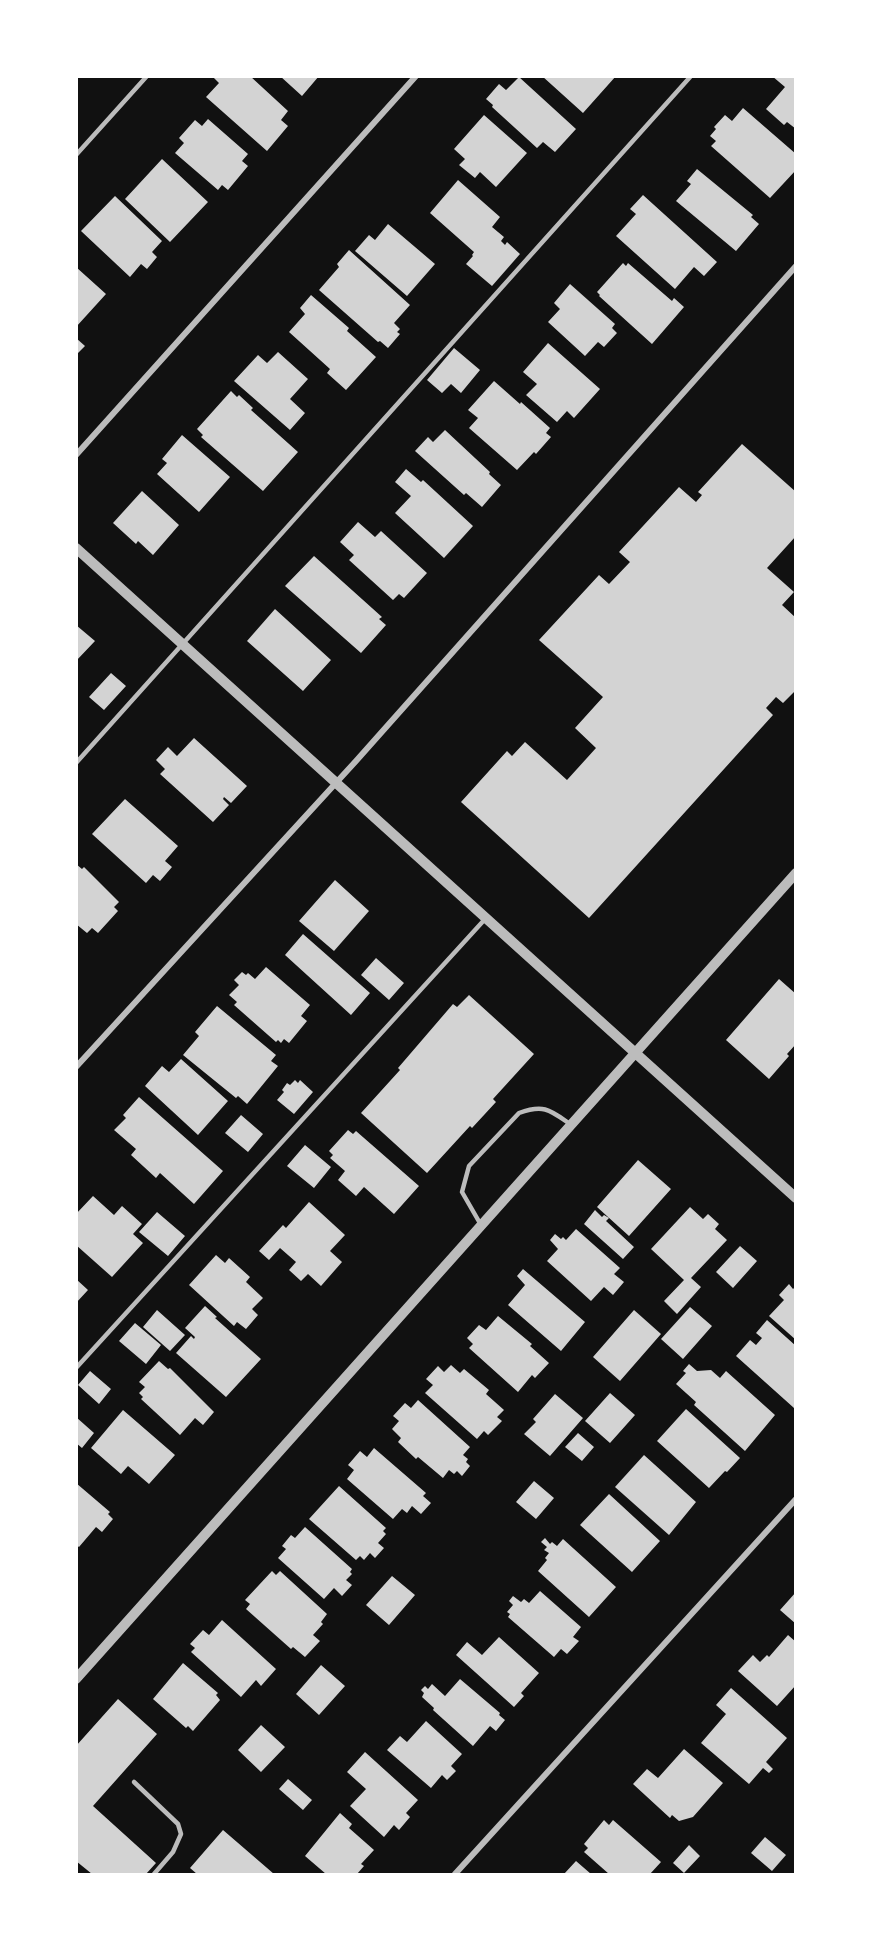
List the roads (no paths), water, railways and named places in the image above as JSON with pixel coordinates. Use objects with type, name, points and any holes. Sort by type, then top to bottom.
[{"type":"street","points":[[76,455],[416,76]]},
{"type":"street","points":[[76,1067],[336,783],[795,266]]},
{"type":"street","points":[[76,548],[795,1198]]},
{"type":"street","points":[[76,1679],[795,873]]},
{"type":"street","points":[[455,1875],[795,1498]]},
{"type":"lane","points":[[76,155],[147,76]]},
{"type":"lane","points":[[76,763],[692,76]]},
{"type":"lane","points":[[76,1368],[486,918]]},
{"type":"lane","points":[[481,1224],[462,1192],[469,1166],[519,1113],[530,1109],[547,1108],[570,1124]]},
{"type":"lane","points":[[134,1782],[178,1824],[181,1834],[173,1852],[153,1875]]}]
